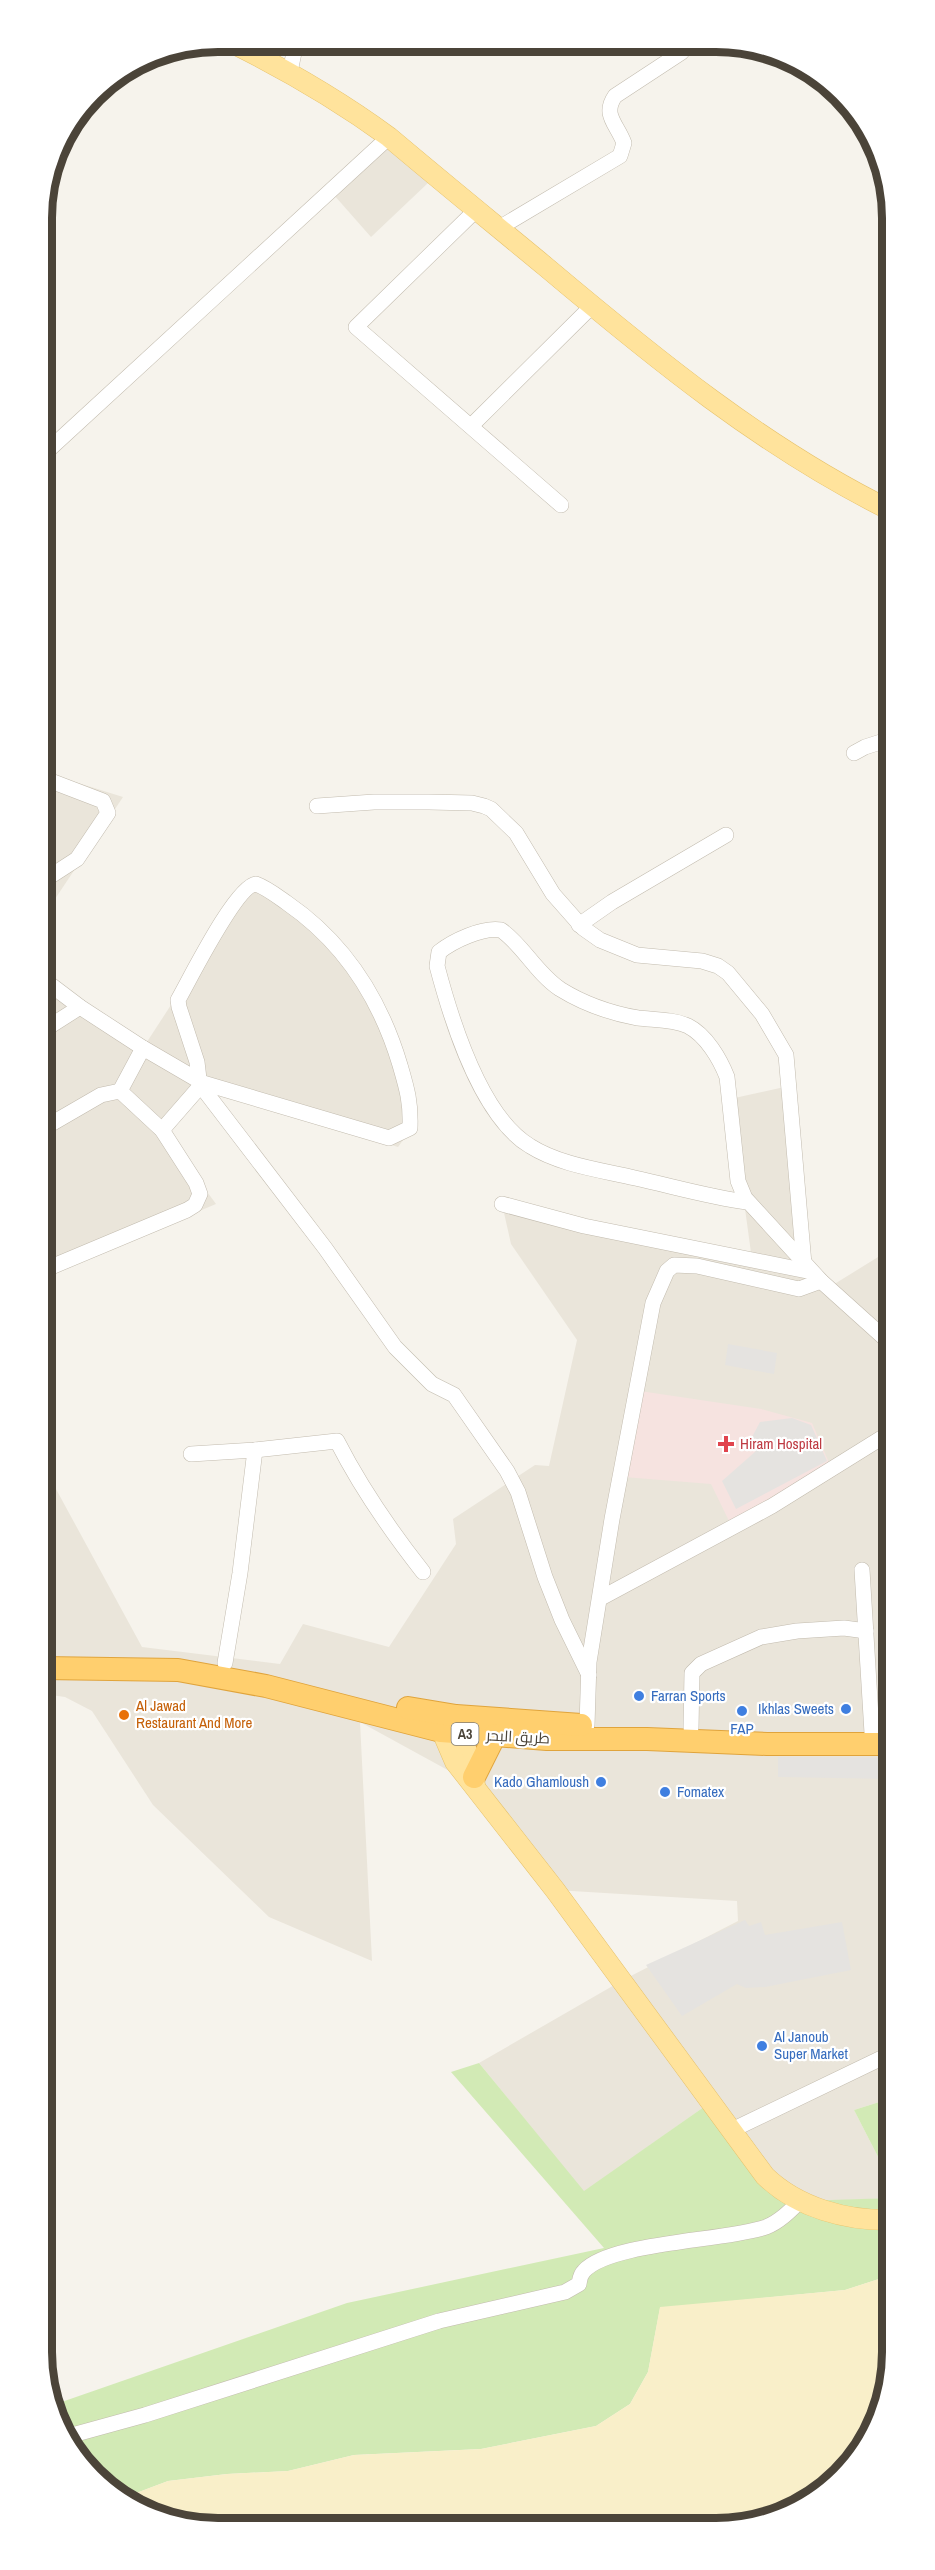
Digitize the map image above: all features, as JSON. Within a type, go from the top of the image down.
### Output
[{"type":"highway","name":"طريق البحر","points":[[52,1653],[159,1656],[225,1663],[263,1670],[383,1703],[448,1724],[691,1728],[882,1737]]},
{"type":"highway","name":"طريق البحر","points":[[52,1668],[178,1670],[266,1686],[495,1735],[758,1744],[882,1737]]},
{"type":"highway","points":[[475,1781],[495,1735]]},
{"type":"main road","points":[[252,53],[290,72],[342,103],[389,137],[475,211],[499,228],[659,360],[792,455],[834,482],[882,506]]},
{"type":"main road","points":[[448,1724],[454,1762],[475,1781],[765,2176],[779,2189],[799,2202],[847,2216],[882,2219]]},
{"type":"street","points":[[499,228],[621,156],[624,143],[608,111],[609,105],[615,96],[682,52]]},
{"type":"street","points":[[290,72],[294,53]]},
{"type":"street","points":[[53,446],[389,137]]},
{"type":"street","points":[[475,211],[356,327],[561,505]]},
{"type":"street","points":[[471,426],[592,306]]},
{"type":"street","points":[[854,753],[882,742]]},
{"type":"street","points":[[53,782],[103,801],[108,813],[77,859],[53,875]]},
{"type":"street","points":[[316,806],[374,802],[429,802],[472,803],[491,809],[516,833],[554,894],[579,925],[600,940],[637,955],[702,961],[718,966],[735,980],[762,1014],[786,1056],[812,1273],[799,1289],[697,1266],[674,1265],[667,1271],[653,1303],[612,1519],[589,1675],[587,1725]]},
{"type":"street","points":[[579,925],[612,902],[726,835]]},
{"type":"street","points":[[53,986],[80,1007],[201,1083],[389,1138],[410,1128],[411,1102],[394,1046],[368,988],[323,932],[308,918],[256,884],[245,888],[236,902],[178,999],[178,1007],[197,1062],[201,1083],[325,1248],[395,1347],[432,1384],[454,1395],[507,1471],[519,1492],[562,1620],[589,1675]]},
{"type":"street","points":[[747,1202],[698,1194],[577,1164],[543,1153],[516,1136],[489,1098],[462,1048],[437,966],[439,952],[458,941],[483,932],[493,929],[501,930],[536,969],[560,988],[589,1004],[607,1012],[678,1023],[697,1032],[721,1062],[727,1077],[738,1181],[747,1202],[812,1273],[882,1336]]},
{"type":"street","points":[[53,1024],[80,1007]]},
{"type":"street","points":[[53,1123],[101,1095],[120,1091],[143,1048]]},
{"type":"street","points":[[162,1130],[201,1083]]},
{"type":"street","points":[[53,1266],[195,1205],[200,1194],[196,1183],[162,1130],[120,1091]]},
{"type":"street","points":[[502,1204],[584,1226],[812,1273]]},
{"type":"street","points":[[601,1598],[772,1506],[882,1438]]},
{"type":"street","points":[[191,1454],[337,1441],[357,1480],[423,1572]]},
{"type":"street","points":[[225,1663],[240,1573],[255,1450]]},
{"type":"street","points":[[862,1570],[866,1631],[882,1720]]},
{"type":"street","points":[[691,1728],[692,1673],[701,1664],[761,1637],[796,1631],[844,1628],[866,1631]]},
{"type":"street","points":[[732,2130],[882,2058]]},
{"type":"street","points":[[75,2434],[145,2415],[439,2321],[565,2292],[579,2284],[581,2276],[587,2269],[610,2257],[650,2247],[752,2231],[769,2226],[799,2202]]},
{"type":"shaded area","points":[[388,146],[429,182],[371,237],[334,195]]},
{"type":"shaded area","points":[[53,775],[123,797],[53,902]]},
{"type":"shaded area","points":[[249,885],[308,926],[368,988],[412,1128],[398,1147],[201,1086],[162,1130],[216,1204],[53,1272],[53,987],[143,1048]]},
{"type":"shaded area","points":[[789,1086],[804,1264],[828,1288],[882,1255],[882,2101],[854,2110],[882,2165],[882,2198],[799,2202],[711,2102],[584,2192],[479,2063],[623,1980],[738,1921],[737,1901],[555,1890],[475,1785],[360,1722],[372,1961],[269,1917],[153,1805],[92,1711],[65,1697],[52,1695],[52,1482],[142,1647],[280,1664],[303,1624],[389,1647],[456,1544],[453,1519],[535,1465],[549,1466],[577,1340],[511,1244],[502,1204],[752,1260],[730,1099]]},
{"type":"shaded area","points":[[728,1344],[777,1353],[774,1374],[725,1365]]},
{"type":"shaded area","name":"Hiram Hospital","points":[[640,1391],[761,1409],[812,1423],[830,1465],[729,1521],[711,1484],[624,1477]]},
{"type":"shaded area","points":[[792,1418],[811,1425],[827,1461],[736,1509],[722,1481],[756,1451],[751,1439],[760,1422]]},
{"type":"shaded area","points":[[778,1757],[882,1758],[882,1779],[778,1777]]},
{"type":"shaded area","points":[[745,1920],[749,1926],[761,1922],[765,1935],[842,1922],[851,1970],[765,1987],[746,1988],[737,1984],[682,2016],[646,1965]]},
{"type":"green space","points":[[479,2063],[584,2191],[711,2102],[799,2201],[882,2198],[882,2278],[845,2290],[660,2308],[648,2372],[630,2404],[596,2426],[481,2449],[354,2455],[288,2471],[227,2474],[168,2481],[134,2494],[117,2483],[101,2469],[80,2444],[60,2402],[347,2303],[604,2248],[451,2072]]},
{"type":"green space","points":[[882,2101],[882,2165],[854,2110]]},
{"type":"sand","points":[[882,2278],[882,2362],[877,2394],[870,2415],[855,2444],[826,2476],[800,2495],[759,2512],[716,2518],[219,2518],[176,2512],[134,2494],[168,2481],[227,2474],[288,2471],[354,2455],[481,2449],[596,2426],[630,2404],[648,2372],[660,2307],[845,2290]]},
{"type":"place","name":"Hiram Hospital","points":[[726,1444]]},
{"type":"place","name":"Farran Sports","points":[[639,1696]]},
{"type":"place","name":"Ikhlas Sweets","points":[[846,1709]]},
{"type":"place","name":"FAP","points":[[742,1711]]},
{"type":"place","name":"Al Jawad Restaurant And More","points":[[124,1715]]},
{"type":"place","name":"Kado Ghamloush","points":[[601,1782]]},
{"type":"place","name":"Fomatex","points":[[665,1792]]},
{"type":"place","name":"Al Janoub Super Market","points":[[762,2046]]}]
